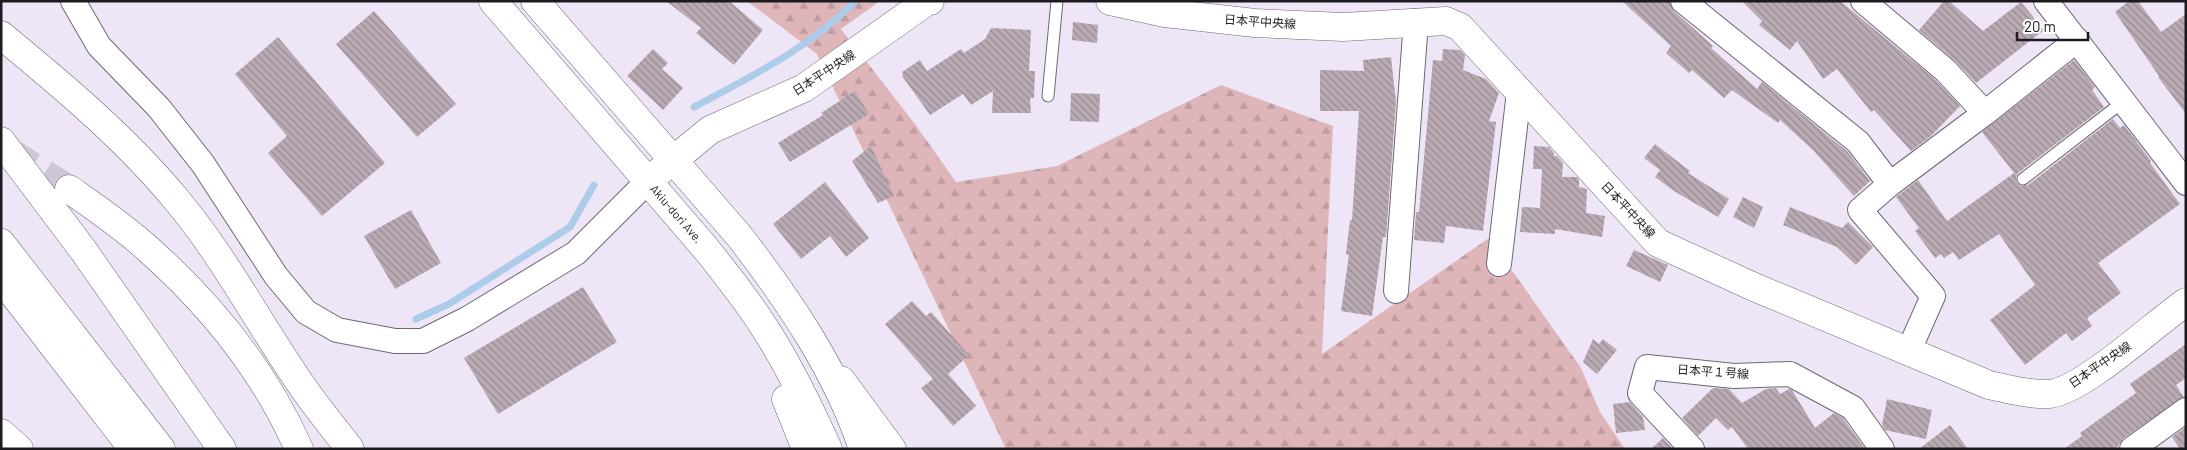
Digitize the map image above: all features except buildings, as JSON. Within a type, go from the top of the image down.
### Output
[{"type":"main road","name":"Akiu-dori Ave.","points":[[493,1],[707,250],[738,289],[765,328],[801,392],[828,449]]},
{"type":"main road","points":[[535,1],[740,237],[892,449]]},
{"type":"main road","name":"日本平中央線","points":[[1110,1],[1165,13],[1255,23],[1343,27],[1416,21],[1446,21],[1460,27],[1658,243],[1754,287],[1909,350],[1989,385],[2022,393],[2051,394],[2074,385],[2119,354],[2186,302]]},
{"type":"main road","name":"日本平中央線","points":[[648,181],[710,130],[804,88],[928,2]]},
{"type":"main road","points":[[1,35],[75,97],[146,165],[202,233],[302,385],[350,449]]},
{"type":"main road","points":[[1,141],[94,264],[222,449]]},
{"type":"main road","points":[[69,189],[117,223],[172,271],[208,310],[246,358],[282,416],[299,449]]},
{"type":"main road","points":[[1,244],[162,449]]},
{"type":"main road","points":[[707,250],[733,293],[775,373],[806,449]]},
{"type":"main road","points":[[1,278],[133,449]]},
{"type":"main road","points":[[792,309],[824,361],[843,399],[863,449]]},
{"type":"main road","points":[[254,312],[317,449]]},
{"type":"main road","points":[[246,358],[302,414],[343,449]]},
{"type":"main road","points":[[302,414],[309,449]]},
{"type":"main road","points":[[302,414],[329,449]]},
{"type":"main road","points":[[1,433],[19,449]]},
{"type":"street","points":[[74,1],[99,46],[159,108],[204,164],[276,276],[306,312],[337,330],[395,340],[423,341],[468,319],[576,253],[648,181]]},
{"type":"street","points":[[1683,1],[1858,142],[1890,184]]},
{"type":"street","points":[[1863,1],[1945,70],[1985,113]]},
{"type":"street","points":[[2046,1],[2186,184]]},
{"type":"street","points":[[1396,291],[1416,21]]},
{"type":"street","points":[[1909,350],[1933,296],[1860,210],[1890,184],[1985,113],[2077,40]]},
{"type":"street","points":[[1499,264],[1519,92]]},
{"type":"street","name":"日本平１号線","points":[[1692,449],[1640,393],[1647,367],[1734,376],[1790,374],[1853,408],[1882,449]]},
{"type":"street","points":[[2139,447],[2186,410]]},
{"type":"lane","points":[[1048,96],[1057,1]]},
{"type":"lane","points":[[2023,178],[2124,101]]},
{"type":"green space","points":[[747,1],[880,1],[841,29],[915,124],[956,182],[1057,166],[1221,85],[1333,126],[1322,354],[1489,238],[1581,368],[1600,412],[1625,449],[1006,449],[817,54]]},
{"type":"waterway","points":[[694,107],[758,73],[799,47],[819,33],[855,1]]},
{"type":"waterway","points":[[416,319],[449,304],[570,227],[594,185]]},
{"type":"tunnel","points":[[9,151],[69,189]]}]
